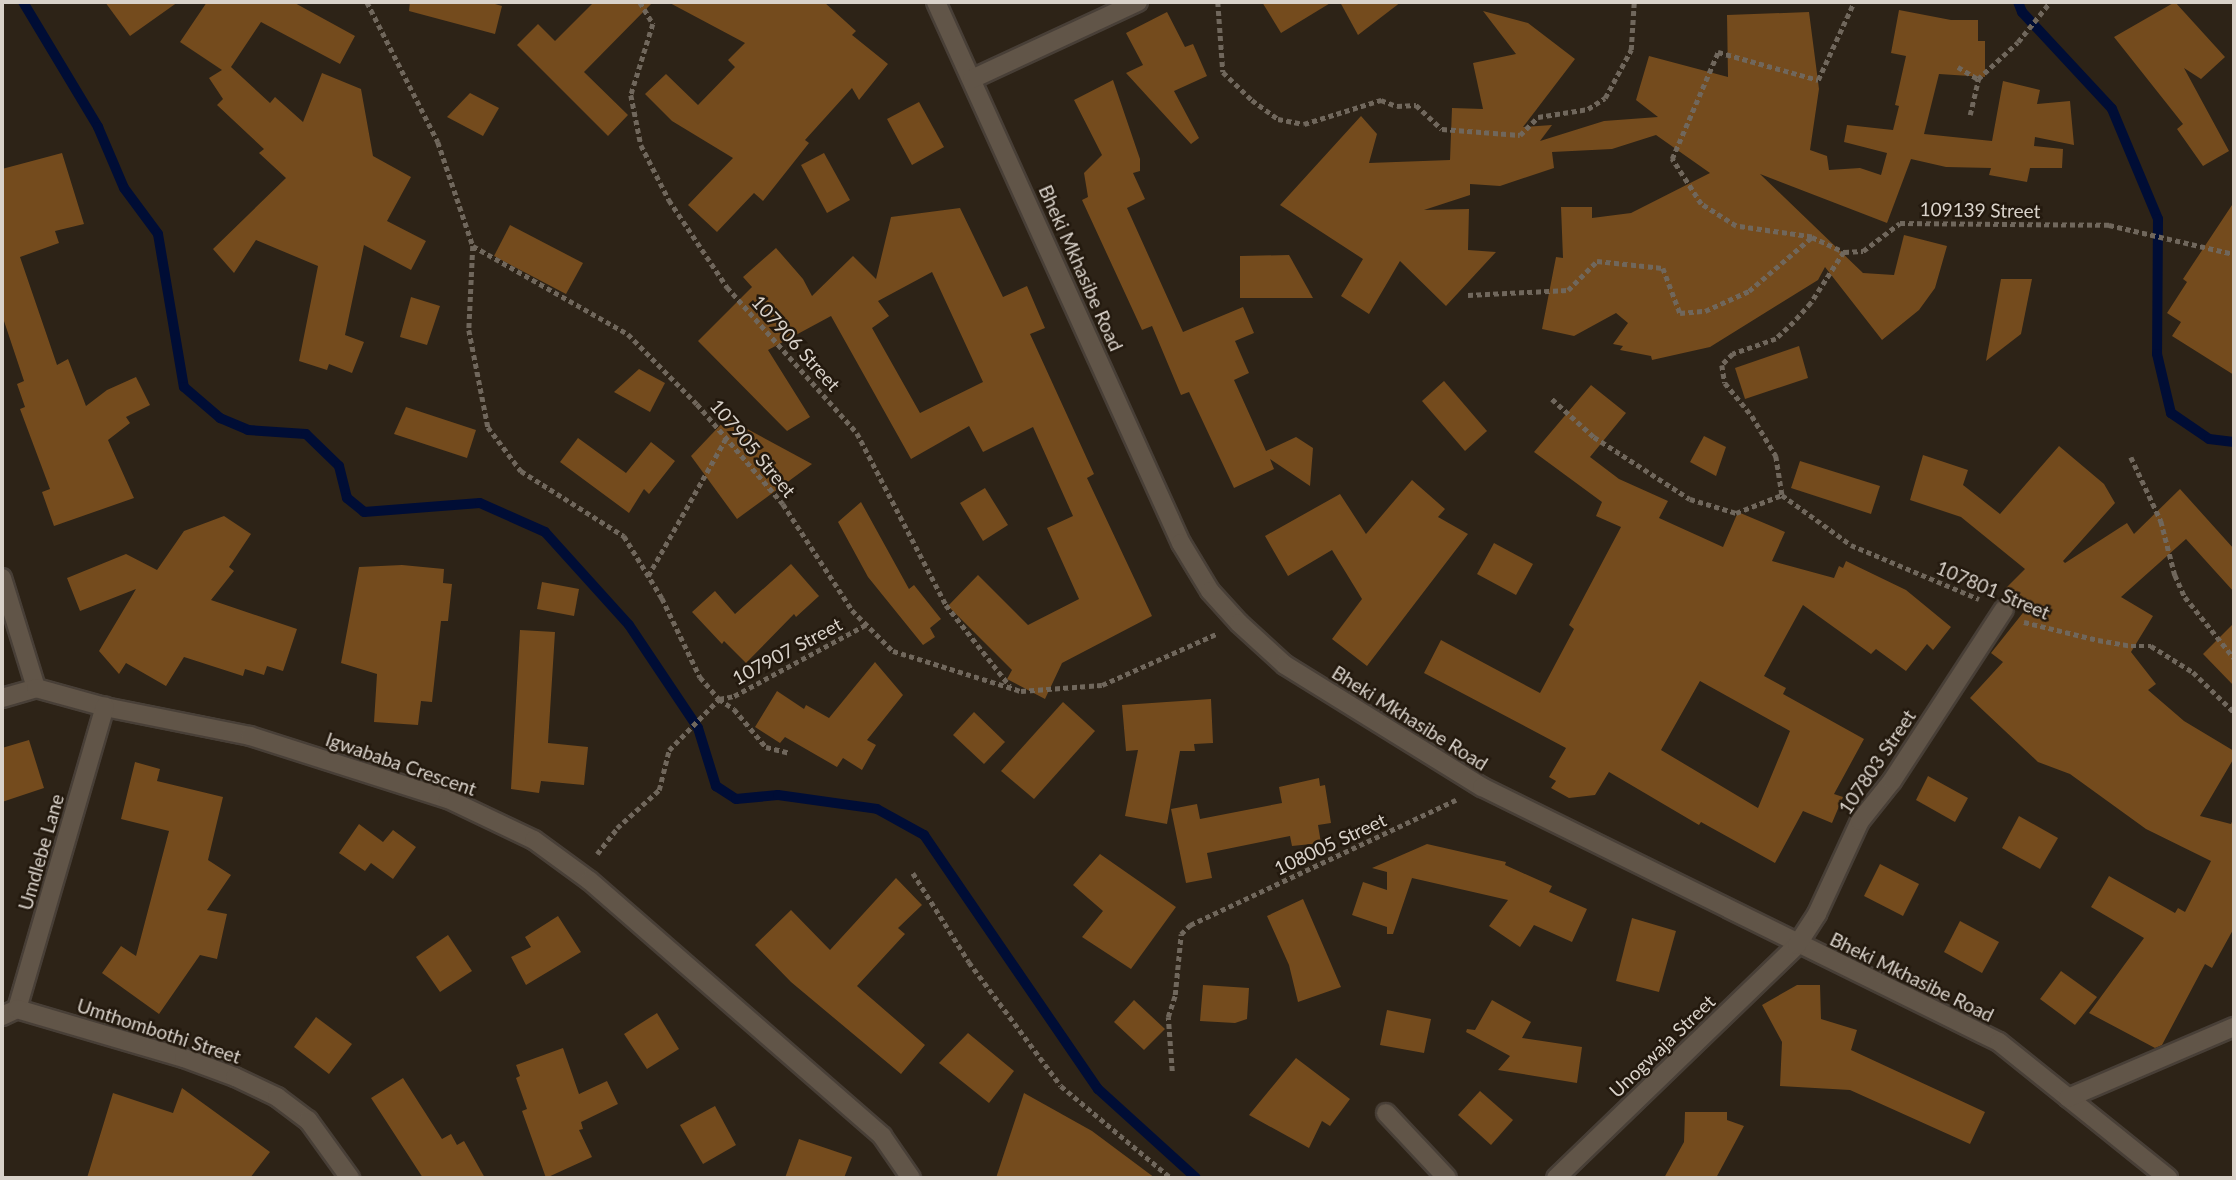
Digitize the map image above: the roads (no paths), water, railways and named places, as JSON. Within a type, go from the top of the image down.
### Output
[{"type":"street","name":"Bheki Mkhasibe Road","points":[[936,2],[1181,543],[1210,591],[1239,623],[1285,665],[1482,788],[1999,1042],[2168,1178]]},
{"type":"street","points":[[972,79],[1138,2]]},
{"type":"street","points":[[2,578],[36,688],[2,698]]},
{"type":"street","name":"107803 Street","points":[[1797,945],[1817,914],[1860,821],[1892,781],[2004,609]]},
{"type":"street","name":"Igwababa Crescent","points":[[36,688],[104,707],[250,736],[447,799],[534,840],[582,875],[883,1136],[911,1178]]},
{"type":"street","name":"Umdlebe Lane","points":[[10,1012],[104,707]]},
{"type":"street","name":"Unogwaja Street","points":[[1556,1178],[1797,945]]},
{"type":"street","name":"Umthombothi Street","points":[[10,1012],[184,1058],[277,1097],[308,1120],[350,1178]]},
{"type":"street","points":[[2068,1098],[2234,1027]]},
{"type":"street","points":[[1386,1113],[1447,1178]]},
{"type":"waterway","points":[[23,2],[98,127],[124,188],[158,234],[184,387],[220,418],[248,430],[306,434],[339,466],[347,498],[364,512],[480,503],[545,532],[629,625],[698,728],[716,786],[736,799],[778,795],[877,809],[924,835],[1098,1089],[1196,1178]]},
{"type":"waterway","points":[[2018,2],[2022,12],[2112,109],[2158,219],[2157,354],[2171,413],[2209,439],[2234,442]]}]
